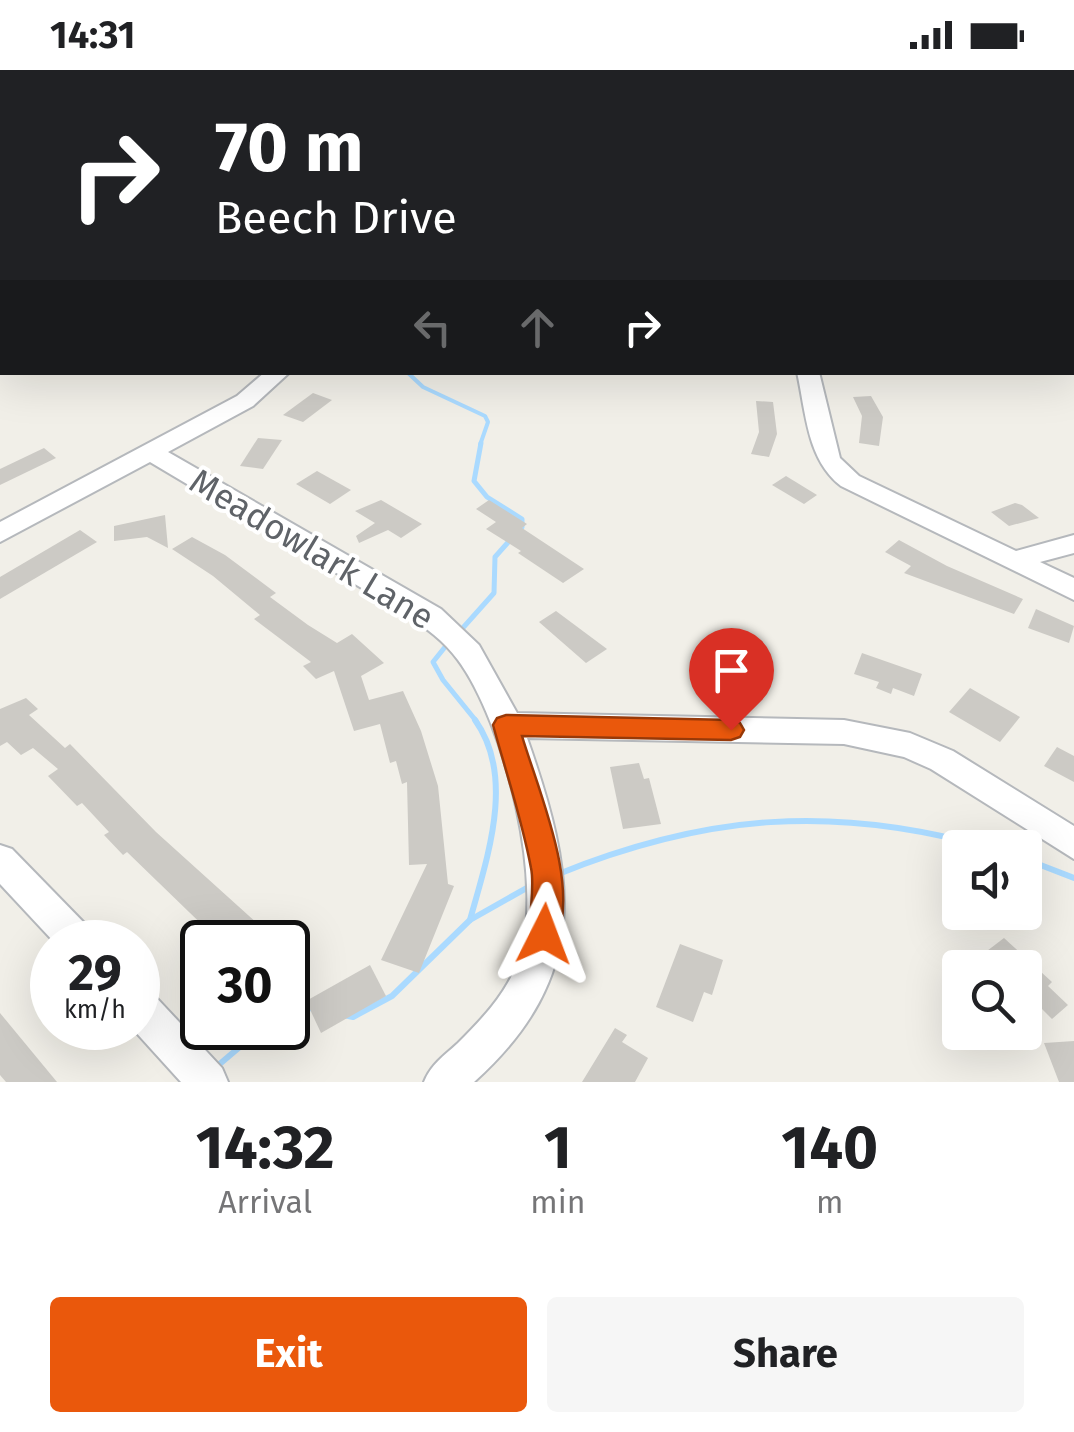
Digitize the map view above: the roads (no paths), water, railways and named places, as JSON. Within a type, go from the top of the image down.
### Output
[{"type":"street","points":[[0,533],[245,401],[275,375]]},
{"type":"street","points":[[809,375],[833,468],[850,480],[1074,590]]},
{"type":"street","name":"Meadowlark Lane","points":[[150,452],[432,617],[475,660],[506,725],[547,871],[549,913],[540,956],[520,1002],[487,1045],[444,1082]]},
{"type":"street","points":[[1015,560],[1074,544]]},
{"type":"street","points":[[506,725],[844,732],[877,736],[942,760],[1074,844]]},
{"type":"street","points":[[0,860],[57,920]]},
{"type":"street","points":[[160,1030],[208,1082]]},
{"type":"waterway","points":[[410,375],[423,387],[485,416],[488,422],[480,445]]},
{"type":"waterway","points":[[481,443],[474,481],[487,497],[522,519],[522,527]]},
{"type":"waterway","points":[[461,630],[494,593],[495,557],[511,539]]},
{"type":"waterway","points":[[449,642],[433,662],[477,722]]},
{"type":"waterway","points":[[470,920],[490,845],[496,792],[487,742],[475,720]]},
{"type":"waterway","points":[[556,875],[665,839],[771,822],[877,825],[942,836]]},
{"type":"waterway","points":[[1042,866],[1074,878]]},
{"type":"waterway","points":[[470,920],[532,885]]},
{"type":"waterway","points":[[344,1015],[353,1017],[392,996],[470,920]]},
{"type":"waterway","points":[[215,1068],[236,1050]]}]
